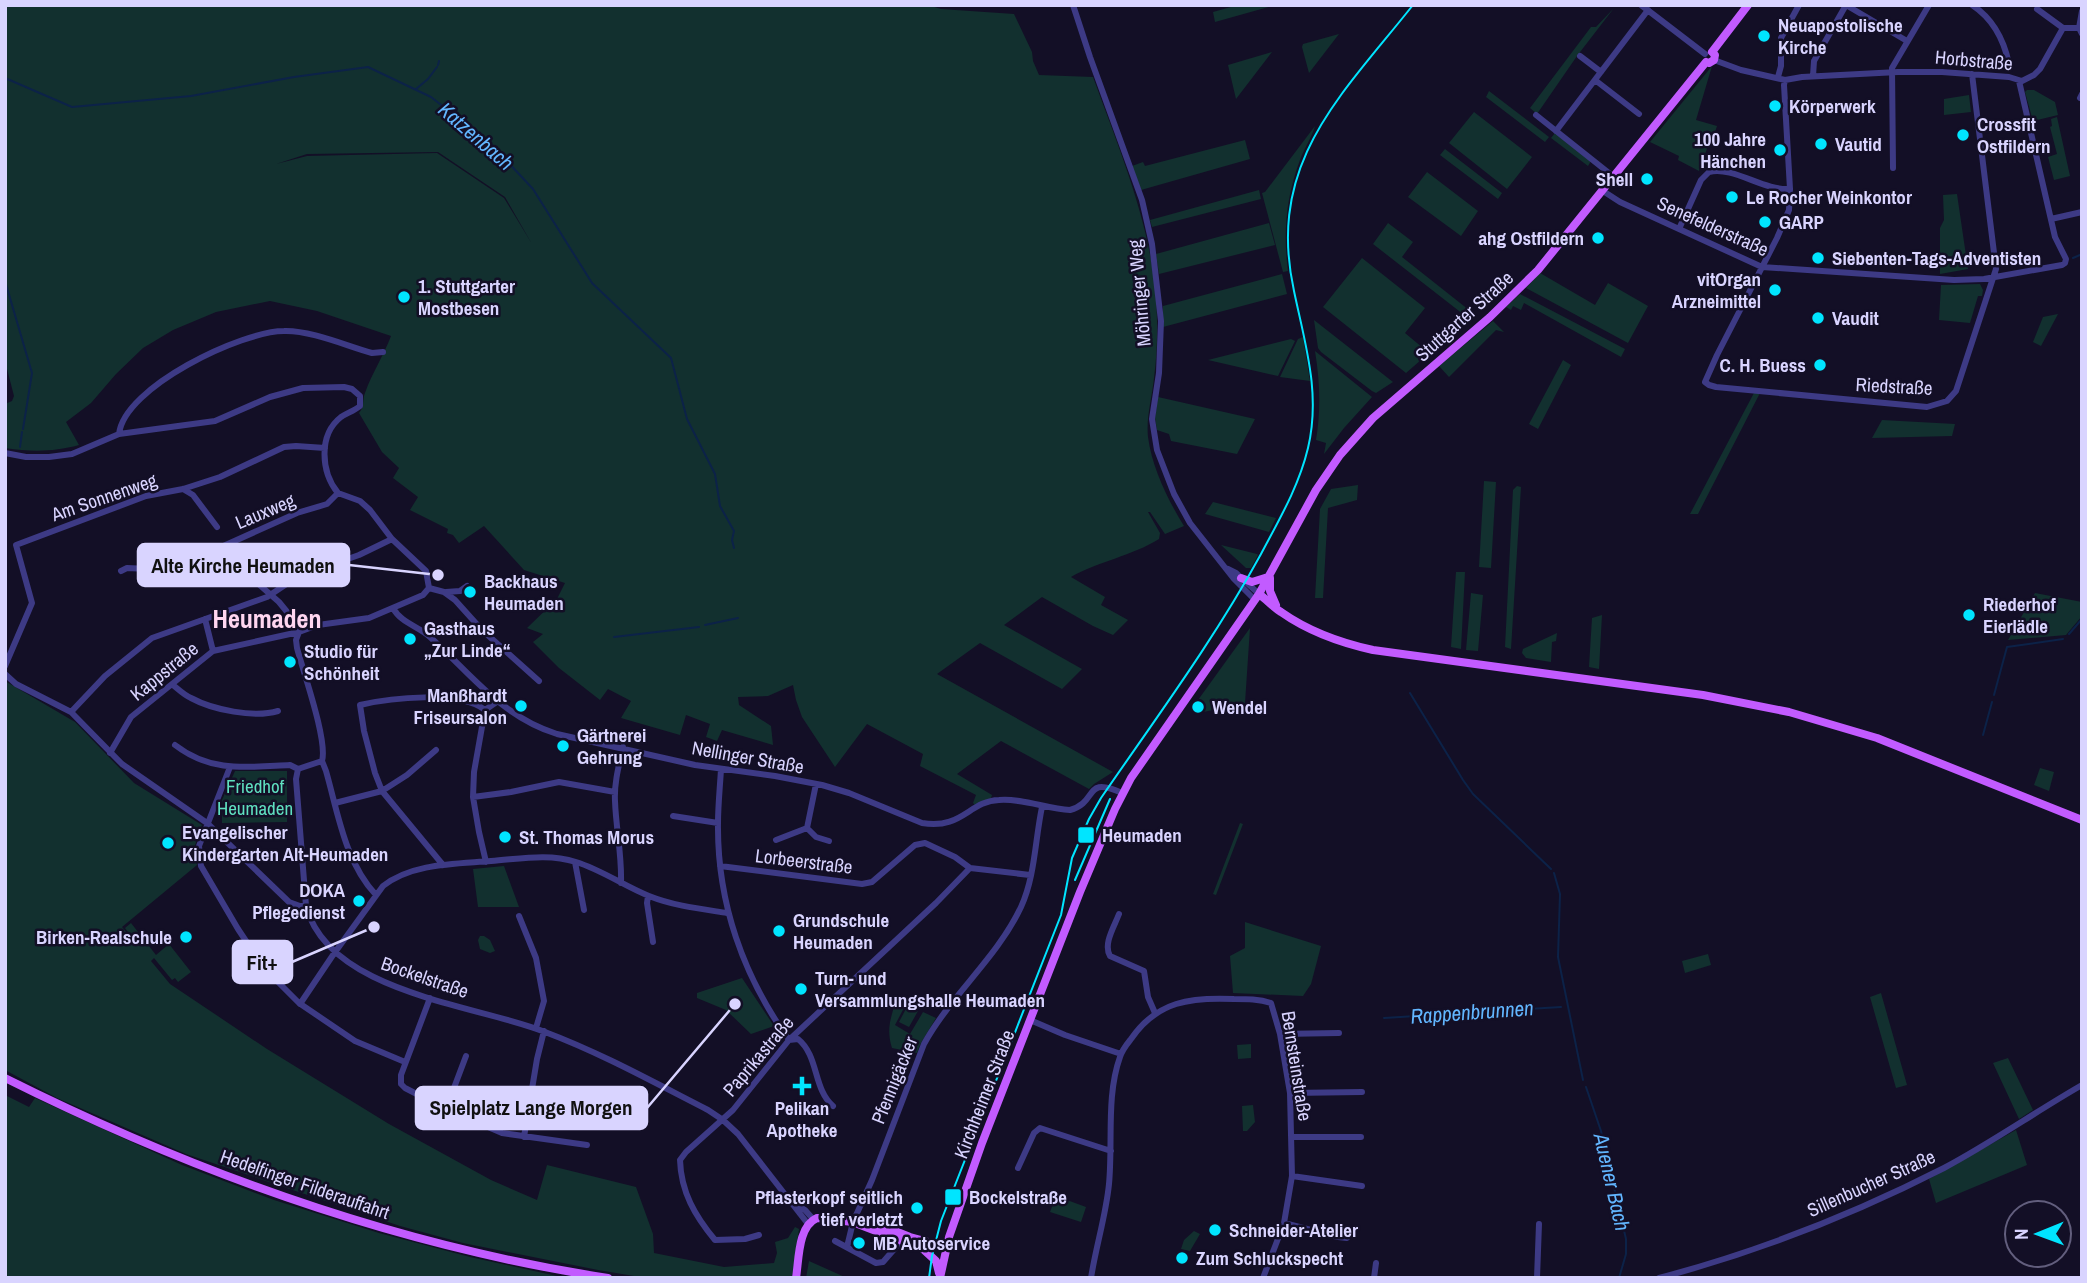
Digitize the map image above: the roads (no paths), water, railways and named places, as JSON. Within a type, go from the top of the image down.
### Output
[{"type":"main road","name":"Stuttgarter Straße","points":[[1257,597],[1316,489],[1347,446],[1388,404],[1538,270],[1748,5]]},
{"type":"main road","points":[[1241,578],[1254,582],[1270,575]]},
{"type":"main road","points":[[1270,575],[1270,592],[1279,611]]},
{"type":"main road","points":[[1257,597],[1267,608],[1279,611],[1312,630],[1383,652],[1703,695],[1802,715],[1903,748],[2082,820]]},
{"type":"main road","name":"Kirchheimer Straße","points":[[940,1276],[979,1150],[1080,892],[1122,793],[1151,747],[1257,597]]},
{"type":"main road","name":"Hedelfinger Filderauffahrt","points":[[5,1078],[149,1145],[300,1202],[400,1233],[540,1266],[608,1278]]},
{"type":"main road","points":[[796,1278],[803,1239],[810,1222],[829,1218],[853,1222],[946,1250]]},
{"type":"main road","points":[[898,1236],[930,1254],[936,1261],[940,1276]]},
{"type":"main road","points":[[923,1249],[946,1250]]},
{"type":"street","name":"Möhringer Weg","points":[[1073,5],[1142,200],[1153,244],[1161,321],[1159,373],[1152,419],[1157,450],[1189,523],[1234,579],[1257,597]]},
{"type":"street","points":[[1641,5],[1709,57]]},
{"type":"street","points":[[1762,267],[1787,216],[1790,189],[1784,85],[1780,70],[1781,38],[1799,5]]},
{"type":"street","points":[[1813,76],[1814,61],[1846,5],[1907,41]]},
{"type":"street","points":[[1893,168],[1892,72],[1928,5]]},
{"type":"street","points":[[1976,6],[2000,35],[2009,64]]},
{"type":"street","points":[[2037,9],[2063,28],[2081,31],[2082,11]]},
{"type":"street","points":[[1556,131],[1648,10]]},
{"type":"street","name":"Horbstraße","points":[[1709,57],[1741,70],[1782,78],[1892,72],[1972,74],[2008,77],[2020,82],[2040,69],[2063,28]]},
{"type":"street","points":[[1580,56],[1601,72]]},
{"type":"street","points":[[1972,74],[1994,241],[1995,276]]},
{"type":"street","points":[[1595,80],[1639,114]]},
{"type":"street","points":[[2020,82],[2051,219],[2082,212]]},
{"type":"street","points":[[1536,115],[1614,177]]},
{"type":"street","points":[[1679,229],[1701,180],[1709,172],[1725,172],[1777,189],[1790,189]]},
{"type":"street","name":"Senefelderstraße","points":[[1603,191],[1620,202],[1762,267],[1937,280],[1984,279],[2066,262],[2051,219]]},
{"type":"street","name":"Riedstraße","points":[[1762,267],[1706,377],[1706,383],[1716,387],[1923,407],[1940,405],[1956,391],[1995,276]]},
{"type":"street","points":[[119,434],[126,414],[159,383],[178,370],[238,342],[268,332],[298,331],[372,353],[383,352]]},
{"type":"street","points":[[5,453],[26,457],[60,456],[83,451],[119,434],[215,421],[270,397],[303,388],[333,386],[352,389],[360,396],[360,405],[333,426],[325,448],[326,469],[338,493],[360,501],[370,510],[392,539],[426,571],[429,589],[460,591],[467,586]]},
{"type":"street","name":"Am Sonnenweg","points":[[5,666],[33,603],[16,545],[143,498],[220,477],[284,447],[325,448]]},
{"type":"street","points":[[183,489],[193,495],[217,527]]},
{"type":"street","name":"Lauxweg","points":[[121,571],[127,568],[149,569],[181,565],[297,513],[327,503],[338,493]]},
{"type":"street","points":[[71,712],[105,676],[152,638],[258,601],[298,577],[359,555],[392,539]]},
{"type":"street","points":[[230,543],[243,566],[292,618],[299,632],[297,648],[320,736],[322,761],[348,848],[358,872],[376,895]]},
{"type":"street","name":"Möhringer Weg","points":[[1227,569],[1241,578],[1257,597]]},
{"type":"street","name":"Kappstraße","points":[[110,753],[131,717],[213,651],[299,632],[318,625],[369,618],[423,595],[429,589]]},
{"type":"street","points":[[444,592],[539,681]]},
{"type":"street","name":"Nellinger Straße","points":[[393,608],[400,618],[428,635],[521,719],[537,728],[557,734],[721,769],[816,784],[849,793],[933,825],[953,821],[997,800],[1068,810],[1084,803],[1094,789],[1101,786],[1122,793]]},
{"type":"street","points":[[205,619],[213,651]]},
{"type":"street","points":[[5,674],[16,684],[71,712],[110,753],[138,776],[207,823],[289,902],[306,906]]},
{"type":"street","points":[[173,685],[190,698],[212,706],[250,714],[266,715],[278,711]]},
{"type":"street","points":[[443,865],[382,791],[364,731],[360,705],[416,697],[456,699],[478,705],[485,710]]},
{"type":"street","points":[[486,862],[473,797],[474,772],[485,710],[498,701]]},
{"type":"street","points":[[175,745],[198,760],[230,767],[290,765],[298,769],[322,761]]},
{"type":"street","points":[[621,883],[622,858],[615,792],[622,747]]},
{"type":"street","points":[[335,803],[382,791],[407,775],[436,750]]},
{"type":"street","points":[[230,767],[199,846],[201,866],[264,968],[300,1004],[355,1041],[405,1062]]},
{"type":"street","name":"Bockelstraße","points":[[298,769],[298,817],[306,906],[317,933],[336,951],[378,980],[540,1030],[603,1057],[708,1110],[738,1134],[810,1222]]},
{"type":"street","points":[[721,769],[718,823],[720,866],[727,913],[739,951],[767,1006],[789,1040],[797,1039],[808,1050],[825,1099],[832,1106]]},
{"type":"street","points":[[473,797],[559,782],[615,792]]},
{"type":"street","points":[[807,828],[816,784]]},
{"type":"street","name":"Pfennigäcker","points":[[853,1222],[924,1044],[935,1024],[1014,920],[1026,895],[1042,807]]},
{"type":"street","points":[[673,816],[718,823]]},
{"type":"street","points":[[776,840],[807,828]]},
{"type":"street","points":[[807,828],[816,837],[829,841]]},
{"type":"street","name":"Lorbeerstraße","points":[[720,866],[862,884],[872,882],[920,843],[956,857],[970,868],[1030,875]]},
{"type":"street","points":[[300,1004],[383,886],[408,873],[443,865],[552,857],[575,862],[673,904],[727,913]]},
{"type":"street","points":[[575,862],[584,909]]},
{"type":"street","name":"Paprikastraße","points":[[760,1235],[746,1239],[715,1240],[691,1207],[684,1189],[680,1160],[733,1110],[789,1040],[970,868]]},
{"type":"street","points":[[648,895],[653,942]]},
{"type":"street","points":[[1119,914],[1107,952],[1110,956],[1144,971],[1149,1003],[1155,1013]]},
{"type":"street","points":[[519,916],[536,958],[544,1001],[524,1137]]},
{"type":"street","points":[[430,998],[401,1075],[401,1084],[405,1088],[502,1133],[587,1144]]},
{"type":"street","name":"Bernsteinstraße","points":[[1091,1278],[1105,1209],[1113,1091],[1121,1054],[1137,1030],[1155,1013],[1190,1000],[1215,998],[1271,1003],[1280,1034],[1290,1093],[1292,1175],[1284,1223],[1263,1278]]},
{"type":"street","points":[[1030,1020],[1121,1054]]},
{"type":"street","points":[[1280,1034],[1339,1033]]},
{"type":"street","points":[[446,1109],[466,1056]]},
{"type":"street","name":"Sillenbucher Straße","points":[[1659,1278],[1784,1238],[1903,1188],[1968,1154],[2082,1085]]},
{"type":"street","points":[[1290,1093],[1362,1092]]},
{"type":"street","points":[[1018,1168],[1034,1133],[1040,1128],[1111,1151]]},
{"type":"street","points":[[1292,1137],[1361,1137]]},
{"type":"street","points":[[1292,1175],[1362,1186]]},
{"type":"street","points":[[847,1247],[853,1222]]},
{"type":"street","points":[[1284,1223],[1347,1238]]},
{"type":"street","points":[[1536,1278],[1539,1224]]},
{"type":"street","points":[[835,1241],[876,1263],[883,1262],[897,1246],[898,1236]]},
{"type":"street","points":[[1374,1278],[1376,1263]]},
{"type":"waterway","points":[[438,65],[439,61]]},
{"type":"waterway","name":"Katzenbach","points":[[5,78],[72,107],[191,96],[368,67],[431,97],[490,143],[533,189],[592,283],[671,358],[687,419],[715,474],[720,506],[734,531],[734,548]]},
{"type":"waterway","points":[[416,89],[437,67]]},
{"type":"waterway","points":[[2073,258],[2082,254]]},
{"type":"waterway","points":[[5,281],[32,373],[23,429]]},
{"type":"waterway","points":[[20,447],[22,432]]},
{"type":"waterway","points":[[705,625],[738,618]]},
{"type":"waterway","points":[[2069,634],[2082,619]]},
{"type":"waterway","points":[[614,637],[699,627]]},
{"type":"waterway","points":[[1994,695],[2007,647],[2063,639]]},
{"type":"waterway","points":[[1410,693],[1473,794],[1551,869]]},
{"type":"waterway","points":[[1983,735],[1992,702]]},
{"type":"waterway","points":[[1554,873],[1560,894],[1558,957],[1583,1080]]},
{"type":"waterway","name":"Rappenbrunnen","points":[[1384,1018],[1561,1007]]},
{"type":"waterway","name":"Auener Bach","points":[[1586,1087],[1601,1131],[1626,1239],[1626,1254],[1619,1278]]},
{"type":"tram line","points":[[929,1278],[941,1221],[1061,915],[1072,858],[1089,819],[1243,586],[1275,528],[1299,476],[1308,448],[1313,408],[1307,349],[1294,291],[1288,246],[1291,205],[1300,169],[1316,134],[1360,70],[1413,5]]},
{"type":"tram line","points":[[1075,880],[1110,799]]},
{"type":"place","name":"Neuapostolische Kirche","points":[[1764,36]]},
{"type":"place","name":"Körperwerk","points":[[1775,106]]},
{"type":"place","name":"Crossfit Ostfildern","points":[[1963,135]]},
{"type":"place","name":"Vautid","points":[[1821,144]]},
{"type":"place","name":"100 Jahre Hänchen","points":[[1780,150]]},
{"type":"place","name":"Shell","points":[[1647,179]]},
{"type":"place","name":"Le Rocher Weinkontor","points":[[1732,197]]},
{"type":"place","name":"GARP","points":[[1765,222]]},
{"type":"place","name":"ahg Ostfildern","points":[[1598,238]]},
{"type":"place","name":"Siebenten-Tags-Adventisten","points":[[1818,258]]},
{"type":"place","name":"vitOrgan Arzneimittel","points":[[1775,290]]},
{"type":"place","name":"1. Stuttgarter Mostbesen","points":[[404,297]]},
{"type":"place","name":"Vaudit","points":[[1818,318]]},
{"type":"place","name":"C. H. Buess","points":[[1820,365]]},
{"type":"place","name":"Alte Kirche Heumaden","points":[[438,575]]},
{"type":"place","name":"Backhaus Heumaden","points":[[470,592]]},
{"type":"place","name":"Riederhof Eierlädle","points":[[1969,615]]},
{"type":"place","name":"Gasthaus „Zur Linde“","points":[[410,639]]},
{"type":"place","name":"Studio für Schönheit","points":[[290,662]]},
{"type":"place","name":"Manßhardt Friseursalon","points":[[521,706]]},
{"type":"place","name":"Wendel","points":[[1198,707]]},
{"type":"place","name":"Gärtnerei Gehrung","points":[[563,746]]},
{"type":"place","name":"Heumaden","points":[[1086,835]]},
{"type":"place","name":"St. Thomas Morus","points":[[505,837]]},
{"type":"place","name":"Evangelischer Kindergarten Alt-Heumaden","points":[[168,843]]},
{"type":"place","name":"DOKA Pflegedienst","points":[[359,901]]},
{"type":"place","name":"Fit+","points":[[374,927]]},
{"type":"place","name":"Grundschule Heumaden","points":[[779,931]]},
{"type":"place","name":"Birken-Realschule","points":[[186,937]]},
{"type":"place","name":"Turn- und Versammlungshalle Heumaden","points":[[801,989]]},
{"type":"place","name":"Spielplatz Lange Morgen","points":[[735,1004]]},
{"type":"place","name":"Pelikan Apotheke","points":[[802,1086]]},
{"type":"place","name":"Bockelstraße","points":[[953,1197]]},
{"type":"place","name":"Pflasterkopf seitlich tief verletzt","points":[[917,1208]]},
{"type":"place","name":"Schneider-Atelier","points":[[1215,1230]]},
{"type":"place","name":"MB Autoservice","points":[[859,1243]]},
{"type":"place","name":"Zum Schluckspecht","points":[[1182,1258]]},
{"type":"district","name":"Heumaden","points":[[267,618]]},
{"type":"park label","name":"Friedhof Heumaden","points":[[255,797]]}]
